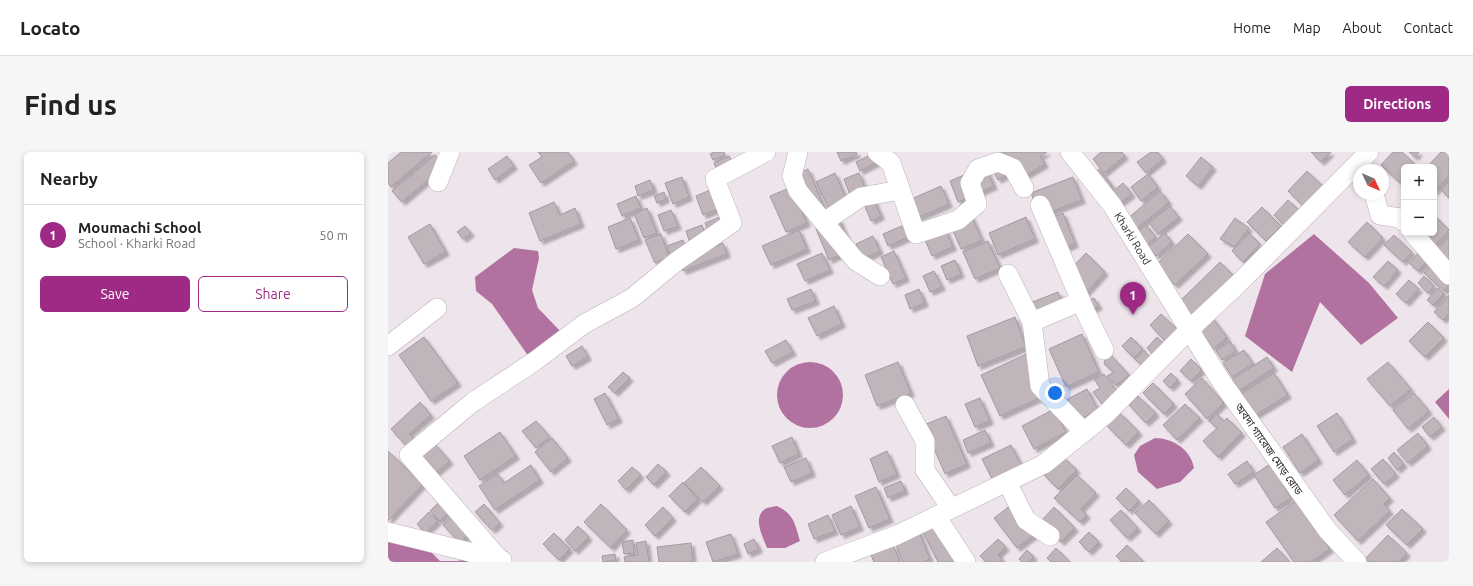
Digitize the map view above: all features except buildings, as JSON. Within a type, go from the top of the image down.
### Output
[{"type":"street","points":[[438,182],[450,152]]},
{"type":"street","points":[[505,561],[409,455],[473,402],[535,361],[584,324],[632,298],[677,261],[732,224],[715,179],[766,152]]},
{"type":"street","points":[[798,152],[792,176],[798,191],[856,261],[880,276]]},
{"type":"street","points":[[877,152],[891,163],[916,234],[958,220],[977,204],[970,183],[978,168],[998,162],[1013,168],[1024,188]]},
{"type":"street","name":"Kharki Road","points":[[1070,152],[1112,205],[1190,329]]},
{"type":"street","points":[[1360,164],[1370,152]]},
{"type":"street","points":[[837,560],[865,555],[896,535],[1044,464],[1106,414],[1190,329],[1353,172]]},
{"type":"street","points":[[824,222],[861,197],[900,190]]},
{"type":"street","points":[[1376,200],[1380,215],[1401,219]]},
{"type":"street","points":[[1040,205],[1081,301],[1104,350]]},
{"type":"street","points":[[1416,236],[1449,275]]},
{"type":"street","points":[[1008,274],[1032,322],[1040,386],[1084,432]]},
{"type":"street","points":[[1032,322],[1081,301]]},
{"type":"street","points":[[388,346],[436,308]]},
{"type":"street","name":"অবদা গ্যারেজ মোড় রোড","points":[[1190,329],[1221,381],[1328,531],[1356,562]]},
{"type":"street","points":[[905,405],[925,441],[925,470],[966,562]]},
{"type":"street","points":[[1007,482],[1026,520],[1050,536]]},
{"type":"street","points":[[388,532],[505,561]]},
{"type":"shaded area","points":[[1314,234],[1369,283],[1398,318],[1361,345],[1320,302],[1292,372],[1245,336],[1265,274]]},
{"type":"shaded area","points":[[514,248],[538,251],[539,258],[532,290],[538,308],[560,331],[529,357],[492,304],[476,291],[475,277]]},
{"type":"shaded area","points":[[810,362],[822,365],[833,372],[840,383],[843,395],[840,407],[833,418],[822,425],[810,428],[798,425],[787,418],[780,407],[777,395],[780,383],[787,372],[798,365]]},
{"type":"shaded area","points":[[1449,389],[1449,419],[1435,402]]},
{"type":"shaded area","points":[[1155,438],[1168,440],[1180,446],[1189,456],[1194,468],[1180,482],[1157,489],[1138,472],[1134,455],[1140,446]]},
{"type":"shaded area","points":[[777,506],[787,512],[793,520],[800,541],[785,548],[767,548],[761,533],[759,517],[765,509]]},
{"type":"shaded area","points":[[388,538],[428,549],[440,561],[457,561],[475,558],[482,562],[388,562]]},
{"type":"place","name":"Moumachi School","points":[[1133,315]]}]
